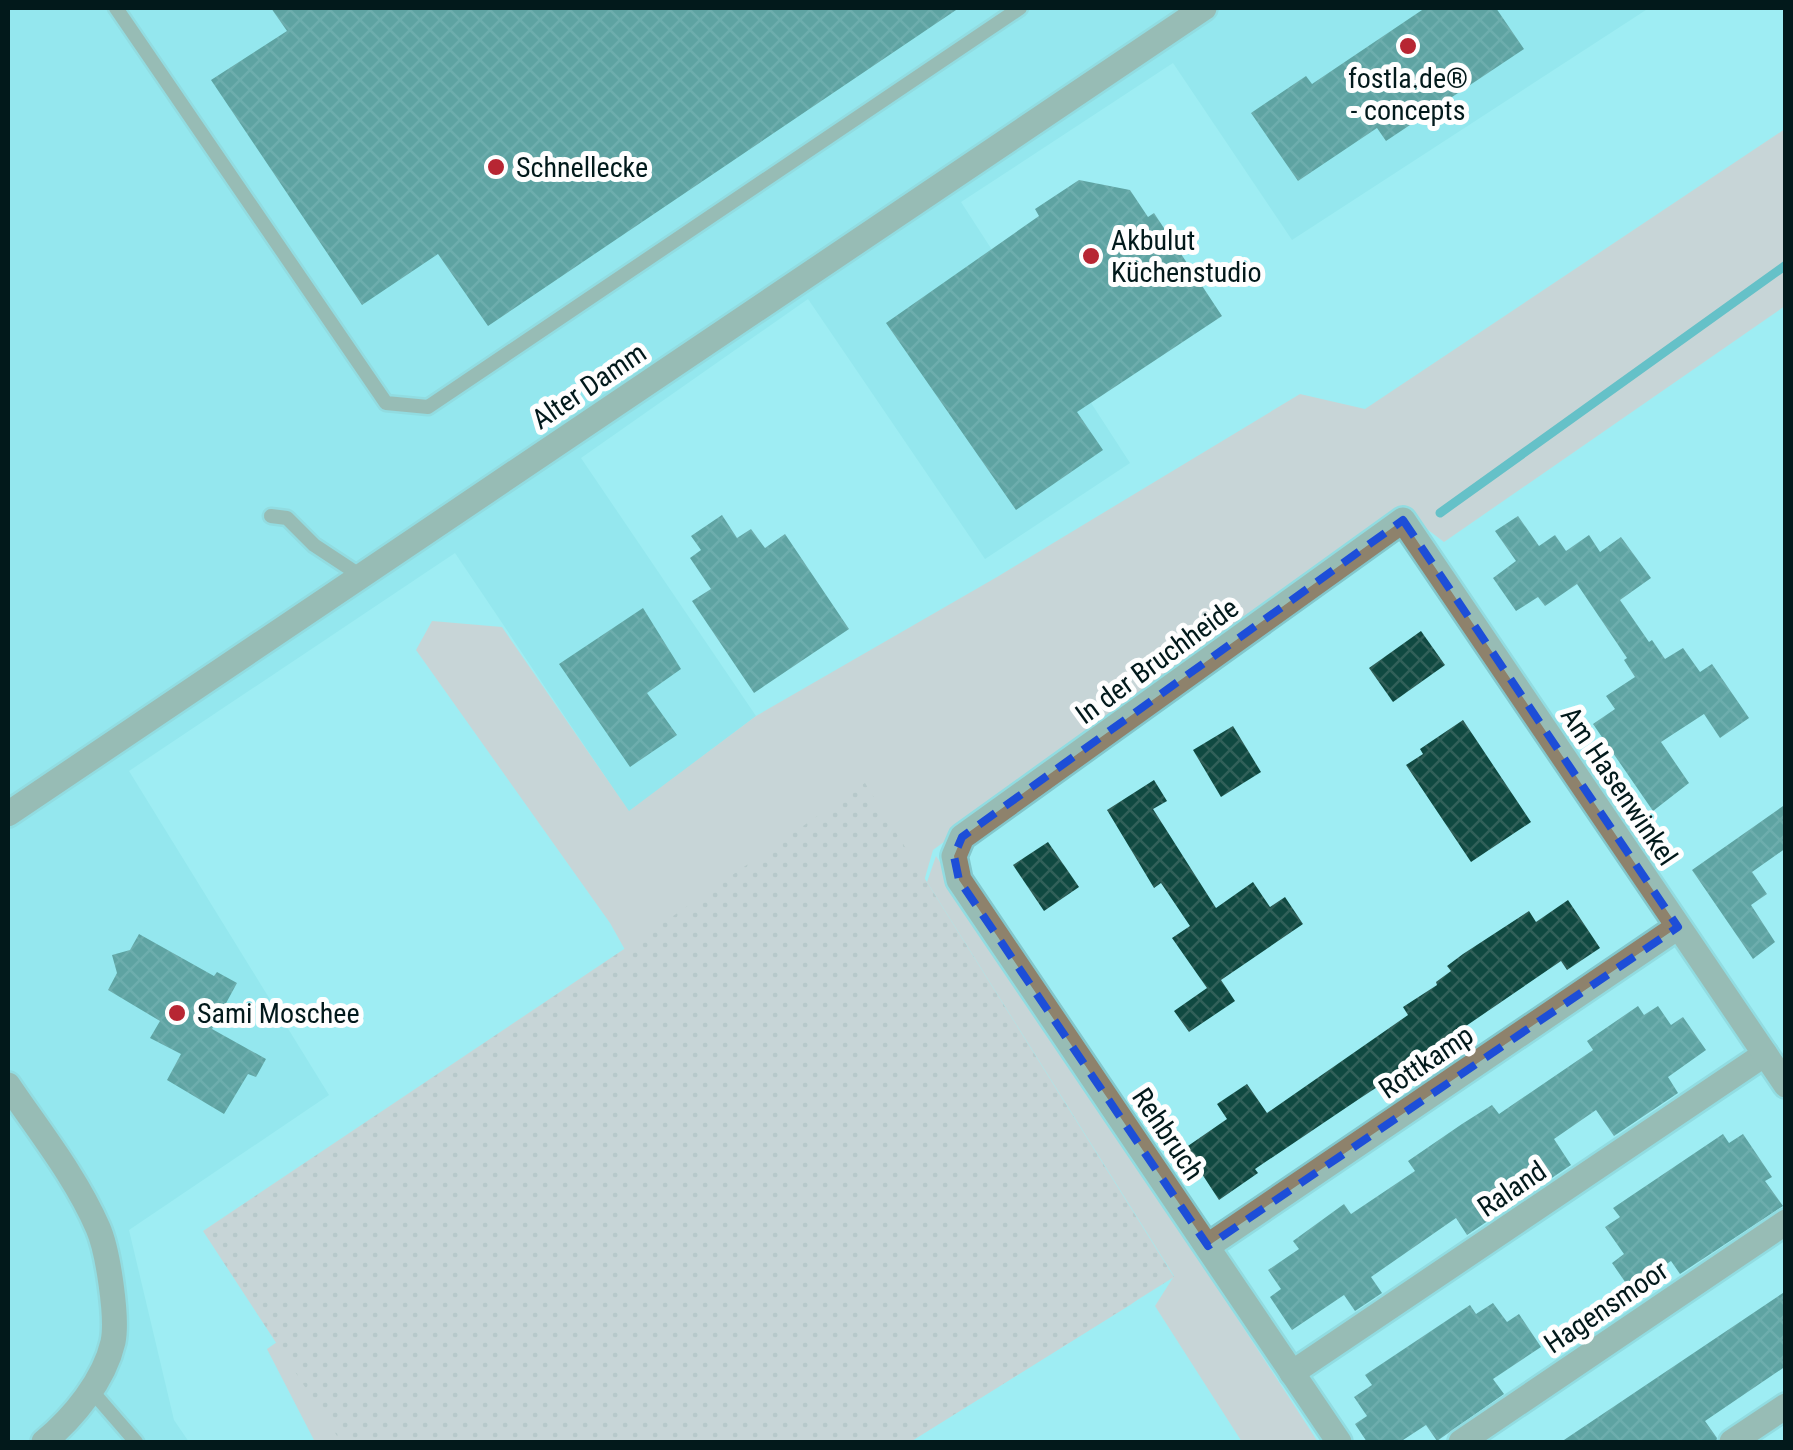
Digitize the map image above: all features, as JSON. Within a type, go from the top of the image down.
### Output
[{"type":"street","name":"Alter Damm","points":[[8,814],[1204,8]]},
{"type":"street","name":"In der Bruchheide","points":[[954,856],[962,838],[1402,520]]},
{"type":"street","name":"Am Hasenwinkel","points":[[1402,520],[1786,1084]]},
{"type":"street","name":"Rehbruch","points":[[954,856],[960,880],[1340,1442]]},
{"type":"street","name":"Rottkamp","points":[[1208,1246],[1678,927]]},
{"type":"street","name":"Raland","points":[[1292,1372],[1765,1054]]},
{"type":"street","points":[[8,1085],[81,1194],[100,1232],[110,1270],[113,1341],[91,1390],[62,1428],[44,1442]]},
{"type":"street","name":"Hagensmoor","points":[[1461,1442],[1786,1222]]},
{"type":"street","points":[[1732,1442],[1786,1406]]},
{"type":"lane","points":[[116,8],[386,403],[428,407],[1020,8]]},
{"type":"lane","points":[[271,516],[288,518],[322,551],[361,576]]},
{"type":"lane","points":[[91,1390],[136,1442]]},
{"type":"highlighted area","points":[[1403,520],[1678,927],[1208,1246],[959,880],[954,856],[962,837]]},
{"type":"shaded area","points":[[8,8],[1649,8],[1292,240],[1173,63],[961,202],[1130,463],[985,559],[808,299],[581,458],[756,716],[629,812],[455,553],[129,771],[329,1095],[129,1230],[174,1420],[189,1442],[8,1442]]},
{"type":"shaded area","points":[[1785,129],[1785,306],[1444,542],[1399,508],[933,850],[882,1027],[1169,1276],[1130,1305],[910,1442],[764,1442],[665,1021],[610,923],[416,650],[432,621],[502,627],[629,811],[756,716],[997,577],[1300,394],[1365,409]]},
{"type":"shaded area","points":[[865,783],[1174,1277],[910,1442],[341,1442],[203,1231]]},
{"type":"shaded area","points":[[936,856],[1318,1442],[1242,1442],[1155,1306],[1174,1276],[927,882]]},
{"type":"shaded area","points":[[323,1310],[433,1442],[315,1442],[267,1349]]},
{"type":"building","name":"Schnellecke","points":[[271,8],[959,8],[488,326],[438,254],[362,305],[211,80],[287,31]]},
{"type":"building","points":[[1425,8],[1496,8],[1524,49],[1386,141],[1377,128],[1298,181],[1251,113],[1306,76],[1312,84]]},
{"type":"building","points":[[1079,180],[1130,190],[1148,217],[1154,213],[1222,316],[1077,412],[1103,450],[1016,510],[886,323],[1039,216],[1035,209]]},
{"type":"building","points":[[722,515],[737,538],[751,529],[765,548],[785,534],[849,629],[754,693],[692,601],[711,589],[690,558],[701,550],[691,536]]},
{"type":"building","points":[[1518,516],[1539,546],[1555,535],[1566,551],[1589,535],[1600,552],[1621,537],[1651,578],[1620,600],[1649,642],[1652,640],[1665,659],[1683,648],[1700,672],[1712,664],[1749,718],[1720,738],[1704,714],[1661,742],[1689,783],[1653,811],[1593,724],[1615,709],[1606,696],[1635,677],[1624,660],[1627,658],[1577,584],[1545,606],[1538,597],[1516,611],[1493,578],[1516,561],[1495,531]]},
{"type":"building","points":[[643,608],[681,669],[647,693],[677,735],[630,767],[559,664]]},
{"type":"building","points":[[1421,631],[1445,665],[1393,702],[1369,668]]},
{"type":"building","points":[[1463,720],[1531,822],[1471,862],[1406,765],[1423,754],[1420,749]]},
{"type":"building","points":[[1233,726],[1261,772],[1221,797],[1193,750]]},
{"type":"building","points":[[1154,780],[1167,801],[1153,809],[1216,908],[1253,882],[1270,907],[1285,897],[1303,924],[1221,980],[1235,1001],[1189,1032],[1174,1011],[1207,988],[1172,938],[1190,926],[1161,883],[1154,888],[1107,810]]},
{"type":"building","points":[[1786,804],[1786,848],[1752,872],[1767,894],[1751,905],[1775,942],[1753,959],[1692,870]]},
{"type":"building","points":[[1048,842],[1079,887],[1044,911],[1013,865]]},
{"type":"building","points":[[1568,900],[1600,948],[1567,970],[1561,961],[1466,1026],[1471,1033],[1436,1056],[1432,1051],[1359,1099],[1255,1169],[1258,1173],[1219,1200],[1185,1148],[1227,1119],[1217,1104],[1247,1084],[1267,1113],[1408,1015],[1403,1007],[1437,985],[1451,971],[1447,966],[1463,954],[1529,911],[1536,922]]},
{"type":"building","name":"Sami Moschee","points":[[139,934],[214,976],[217,972],[237,983],[212,1029],[266,1059],[256,1077],[248,1074],[224,1114],[167,1080],[181,1054],[150,1038],[160,1021],[108,990],[117,973],[112,955],[130,950]]},
{"type":"building","points":[[1638,1006],[1644,1015],[1658,1006],[1671,1025],[1683,1017],[1706,1050],[1668,1077],[1678,1093],[1614,1136],[1596,1110],[1554,1139],[1571,1165],[1467,1235],[1456,1218],[1371,1277],[1382,1293],[1355,1311],[1344,1295],[1292,1330],[1270,1297],[1281,1289],[1268,1270],[1299,1249],[1293,1241],[1344,1204],[1351,1214],[1415,1171],[1408,1161],[1462,1124],[1492,1105],[1499,1114],[1593,1050],[1587,1041]]},
{"type":"building","points":[[1723,1134],[1729,1143],[1743,1134],[1772,1177],[1765,1181],[1783,1206],[1680,1274],[1671,1261],[1630,1289],[1612,1263],[1624,1254],[1605,1227],[1620,1217],[1613,1208]]},
{"type":"building","points":[[1786,1291],[1786,1366],[1705,1421],[1716,1442],[1561,1442]]},
{"type":"building","points":[[1493,1303],[1507,1322],[1519,1314],[1541,1347],[1493,1379],[1504,1394],[1437,1441],[1426,1425],[1400,1442],[1367,1442],[1355,1424],[1367,1416],[1354,1397],[1372,1385],[1365,1375],[1470,1305],[1476,1314]]},
{"type":"waterway","points":[[1440,513],[1786,265]]},
{"type":"place","name":"fostla.de® - concepts","points":[[1408,46]]},
{"type":"place","name":"Schnellecke","points":[[496,167]]},
{"type":"place","name":"Akbulut Küchenstudio","points":[[1091,256]]},
{"type":"place","name":"Sami Moschee","points":[[177,1013]]}]
